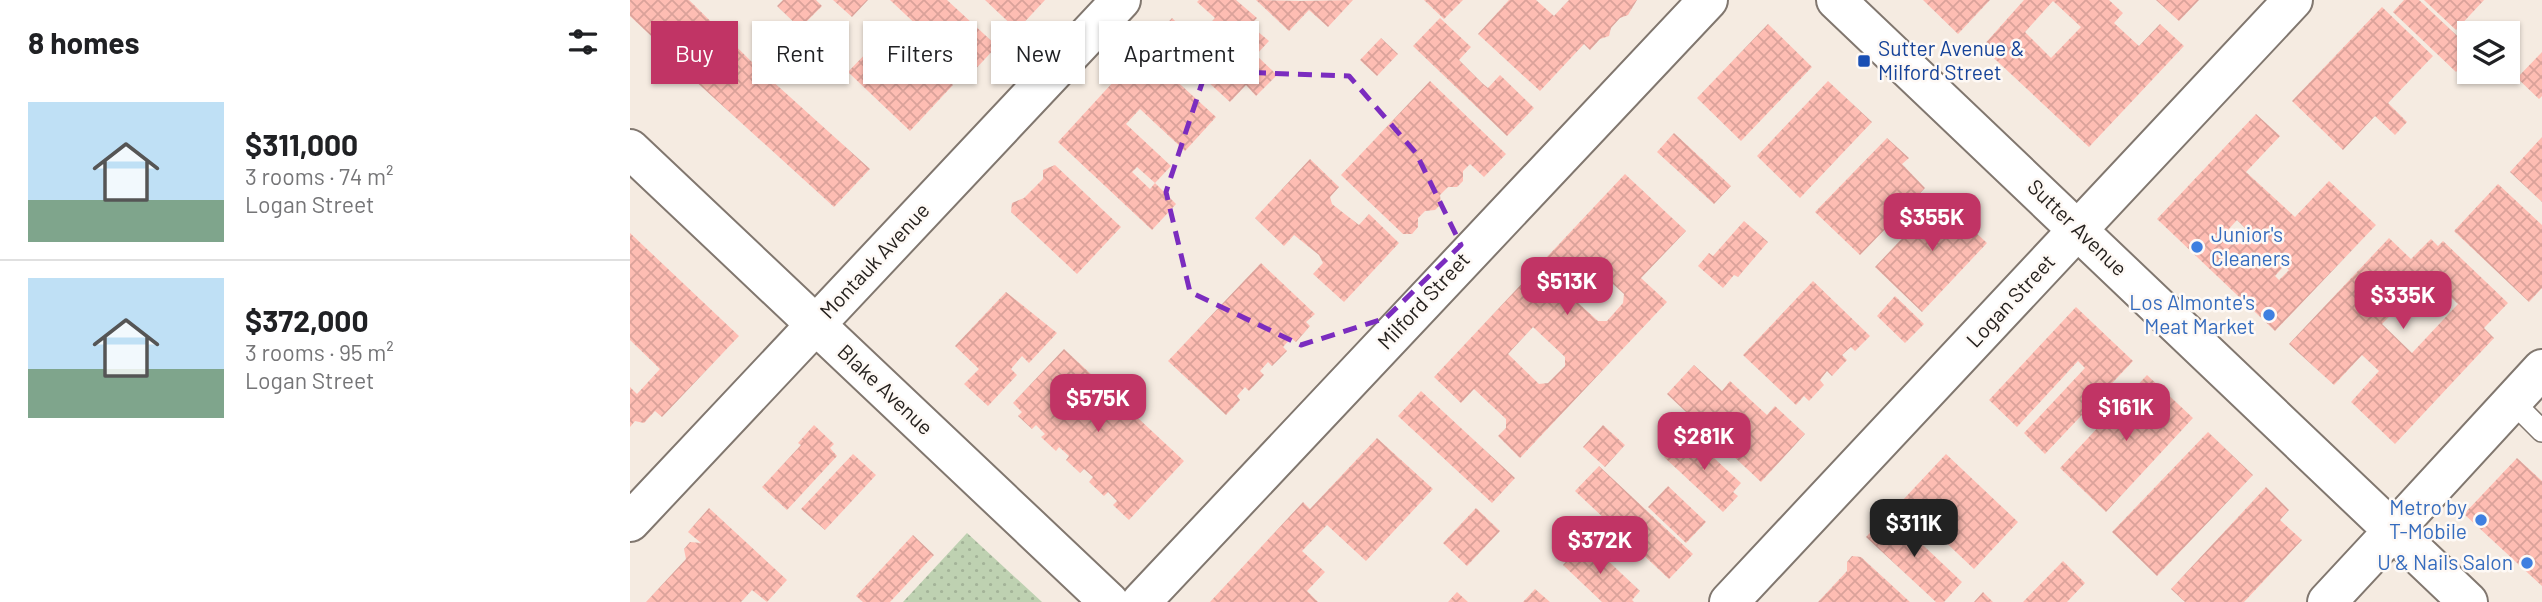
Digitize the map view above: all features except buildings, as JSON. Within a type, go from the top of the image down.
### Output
[{"type":"street","name":"Montauk Avenue","points":[[630,523],[1121,0]]},
{"type":"street","name":"Milford Street","points":[[1141,602],[1708,0]]},
{"type":"street","name":"Sutter Avenue","points":[[1836,0],[2468,602]]},
{"type":"street","name":"Logan Street","points":[[1729,602],[2293,0]]},
{"type":"street","name":"Blake Avenue","points":[[630,149],[1109,602]]},
{"type":"street","points":[[2328,602],[2542,369]]},
{"type":"lane","points":[[2512,401],[2542,431]]},
{"type":"highlighted area","points":[[1206,71],[1349,76],[1416,153],[1461,245],[1386,318],[1301,345],[1190,292],[1166,192]]},
{"type":"green space","points":[[967,533],[1042,602],[903,602]]},
{"type":"place","name":"Sutter Avenue & Milford Street","points":[[1864,61]]},
{"type":"place","name":"Junior's Cleaners","points":[[2197,247]]},
{"type":"place","name":"Los Almonte's Meat Market","points":[[2269,315]]},
{"type":"place","name":"Metro by T-Mobile","points":[[2481,520]]},
{"type":"place","name":"U & Nails Salon","points":[[2527,563]]}]
